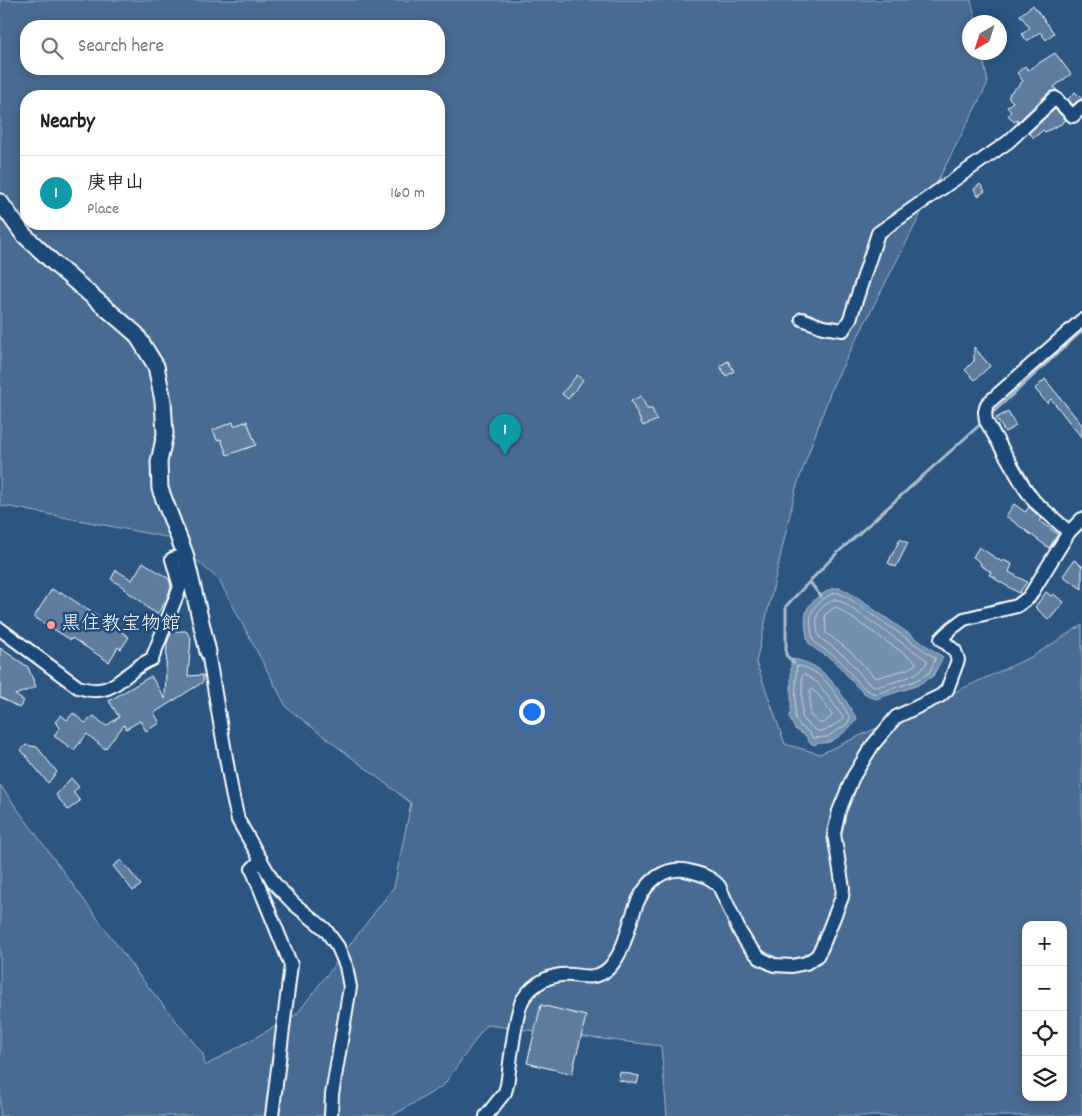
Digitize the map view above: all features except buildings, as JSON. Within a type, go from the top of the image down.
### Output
[{"type":"street","points":[[802,320],[823,327],[843,330],[850,320],[878,232],[1008,142],[1055,98],[1073,116],[1082,107]]},
{"type":"street","points":[[0,202],[20,230]]},
{"type":"street","points":[[20,230],[56,265],[136,334],[156,366],[163,401],[165,434],[159,462],[160,489],[185,554],[208,652],[238,820],[274,883],[294,904],[325,929],[338,947],[346,966],[350,987],[332,1095],[331,1116]]},
{"type":"street","points":[[1069,532],[1034,501],[1024,487],[986,418],[987,404],[1082,320]]},
{"type":"street","points":[[486,1116],[505,1092],[522,1000],[533,988],[549,977],[565,975],[590,978],[610,968],[622,949],[637,900],[644,889],[662,874],[680,869],[703,875],[714,881],[719,886],[748,944],[760,958],[774,965],[792,966],[806,963],[817,956],[842,897],[843,888],[834,834],[835,823],[853,777],[862,761],[896,717],[940,696],[947,690],[958,660],[955,651],[941,639],[964,619],[1017,606],[1029,597],[1069,532],[1082,519]]},
{"type":"street","points":[[0,629],[78,687],[89,691],[100,691],[126,677],[143,662],[152,659],[180,587],[172,559],[185,554]]},
{"type":"street","points":[[260,860],[252,869],[291,964],[272,1116]]},
{"type":"shaded area","points":[[0,0],[971,0],[974,15],[962,15],[962,60],[983,60],[988,83],[833,385],[796,488],[756,662],[785,744],[820,754],[1033,656],[1082,625],[1082,1116],[667,1116],[661,1046],[486,1025],[443,1086],[392,1116],[0,1116],[0,785],[141,978],[203,1054],[205,1066],[297,1014],[394,887],[411,803],[287,708],[219,580],[171,538],[0,506]]},
{"type":"water","points":[[833,588],[840,588],[850,593],[943,657],[933,676],[916,686],[876,699],[857,687],[837,664],[808,642],[805,623],[807,609],[816,598]]},
{"type":"water","points":[[793,659],[812,665],[826,675],[838,689],[857,719],[837,738],[829,742],[814,745],[810,743],[806,736],[795,729],[789,717],[791,711],[791,661]]},
{"type":"waterway","points":[[990,415],[1082,331]]},
{"type":"waterway","points":[[794,663],[786,655],[786,606],[835,555],[984,421]]},
{"type":"waterway","points":[[810,582],[821,597]]},
{"type":"place","name":"庚申山","points":[[505,455]]},
{"type":"place","name":"黒住教宝物館","points":[[51,625]]}]
